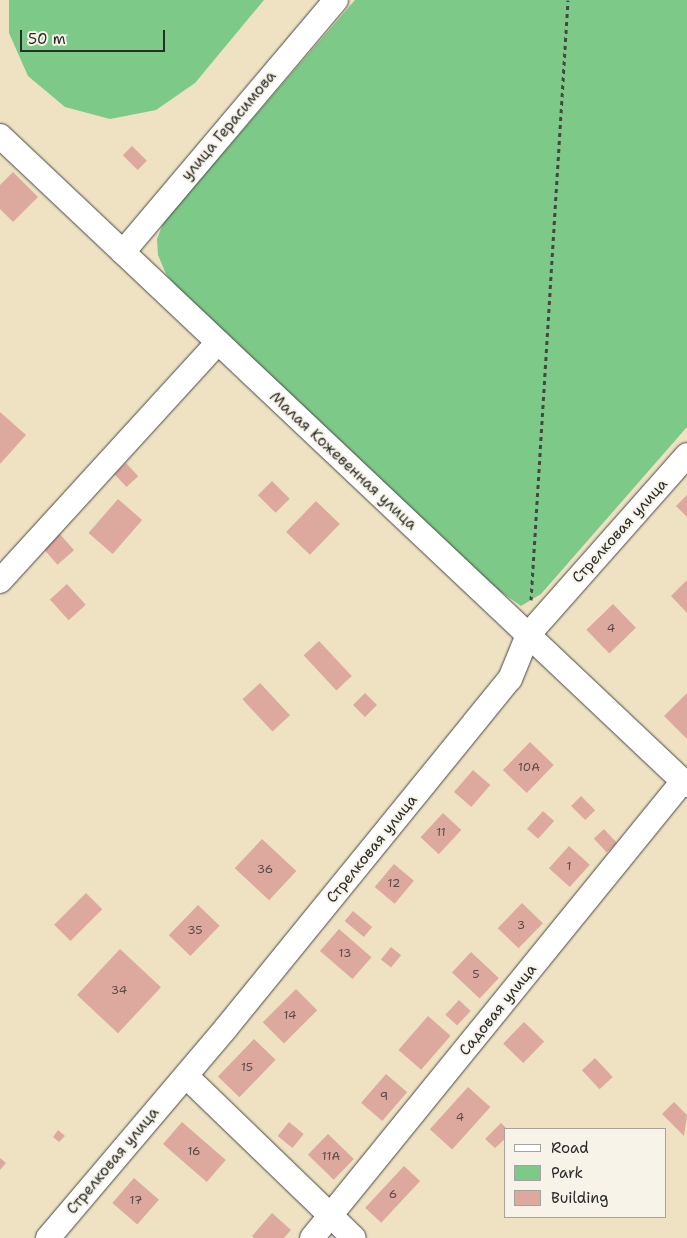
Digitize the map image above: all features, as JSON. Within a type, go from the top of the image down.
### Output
[{"type":"street","name":"улица Герасимова","points":[[122,252],[336,0]]},
{"type":"street","name":"Малая Кожевенная улица","points":[[0,136],[685,783]]},
{"type":"street","points":[[0,581],[218,342]]},
{"type":"street","name":"Стрелковая улица","points":[[48,1238],[186,1076],[510,679],[528,635],[687,454]]},
{"type":"street","name":"Садовая улица","points":[[312,1238],[685,783]]},
{"type":"street","points":[[186,1076],[354,1238]]},
{"type":"path","points":[[528,635],[568,0]]},
{"type":"green space","points":[[9,0],[264,0],[195,83],[156,110],[110,119],[65,107],[28,76],[9,33]]},
{"type":"green space","points":[[355,0],[687,0],[687,427],[541,594],[521,606],[497,589],[184,296],[166,274],[158,255],[157,239],[164,221]]},
{"type":"building","points":[[132,146],[147,161],[138,170],[123,155]]},
{"type":"building","points":[[13,172],[38,197],[13,222],[0,209],[0,185]]},
{"type":"building","points":[[0,412],[26,435],[0,464]]},
{"type":"building","points":[[126,463],[138,476],[127,487],[114,474]]},
{"type":"building","points":[[272,481],[290,499],[276,513],[258,495]]},
{"type":"building","points":[[687,495],[687,517],[676,506]]},
{"type":"building","points":[[118,499],[142,520],[113,554],[88,533]]},
{"type":"building","points":[[316,501],[340,524],[310,555],[286,532]]},
{"type":"building","points":[[59,533],[74,550],[57,565],[42,547]]},
{"type":"building","points":[[687,580],[687,613],[671,596]]},
{"type":"building","points":[[67,584],[86,605],[69,620],[50,599]]},
{"type":"building","points":[[613,604],[636,628],[609,653],[586,630]]},
{"type":"building","points":[[319,641],[352,676],[336,690],[304,655]]},
{"type":"building","points":[[260,683],[290,715],[272,732],[242,699]]},
{"type":"building","points":[[365,693],[377,705],[365,717],[353,705]]},
{"type":"building","points":[[687,693],[687,739],[664,716]]},
{"type":"building","points":[[530,742],[554,765],[527,793],[503,770]]},
{"type":"building","points":[[473,770],[490,785],[471,807],[454,792]]},
{"type":"building","points":[[581,796],[595,810],[585,820],[571,806]]},
{"type":"building","points":[[543,811],[554,821],[538,839],[527,829]]},
{"type":"building","points":[[443,813],[461,830],[439,854],[420,837]]},
{"type":"building","points":[[604,829],[617,843],[607,852],[594,839]]},
{"type":"building","points":[[262,839],[296,871],[269,900],[235,868]]},
{"type":"building","points":[[569,846],[590,865],[570,887],[549,868]]},
{"type":"building","points":[[394,864],[414,881],[395,904],[375,887]]},
{"type":"building","points":[[86,893],[102,909],[70,941],[54,925]]},
{"type":"building","points":[[522,903],[543,923],[519,948],[498,928]]},
{"type":"building","points":[[198,905],[220,926],[190,956],[169,935]]},
{"type":"building","points":[[353,911],[372,927],[364,937],[345,921]]},
{"type":"building","points":[[339,929],[371,957],[352,979],[320,951]]},
{"type":"building","points":[[391,947],[401,955],[391,968],[381,959]]},
{"type":"building","points":[[120,949],[161,987],[118,1033],[77,995]]},
{"type":"building","points":[[471,952],[499,978],[480,998],[452,972]]},
{"type":"building","points":[[296,989],[317,1010],[284,1043],[263,1022]]},
{"type":"building","points":[[459,1000],[471,1011],[457,1026],[445,1015]]},
{"type":"building","points":[[428,1016],[451,1036],[421,1070],[398,1050]]},
{"type":"building","points":[[524,1022],[544,1041],[523,1063],[503,1044]]},
{"type":"building","points":[[254,1039],[276,1060],[239,1097],[218,1076]]},
{"type":"building","points":[[595,1058],[613,1077],[600,1089],[582,1070]]},
{"type":"building","points":[[386,1074],[407,1092],[382,1121],[361,1103]]},
{"type":"building","points":[[468,1087],[490,1107],[452,1149],[430,1129]]},
{"type":"building","points":[[674,1102],[687,1115],[684,1136],[662,1114]]},
{"type":"building","points":[[182,1122],[226,1160],[207,1182],[163,1144]]},
{"type":"building","points":[[289,1122],[304,1134],[292,1148],[278,1136]]},
{"type":"building","points":[[501,1123],[506,1128],[504,1128],[504,1140],[495,1148],[485,1139]]},
{"type":"building","points":[[58,1130],[65,1136],[59,1142],[53,1137]]},
{"type":"building","points":[[328,1134],[354,1159],[334,1180],[308,1155]]},
{"type":"building","points":[[0,1158],[6,1163],[0,1170]]},
{"type":"building","points":[[404,1166],[420,1181],[381,1223],[365,1208]]},
{"type":"building","points":[[134,1178],[159,1200],[137,1225],[112,1203]]},
{"type":"building","points":[[272,1213],[291,1230],[284,1238],[254,1238],[252,1236]]}]
